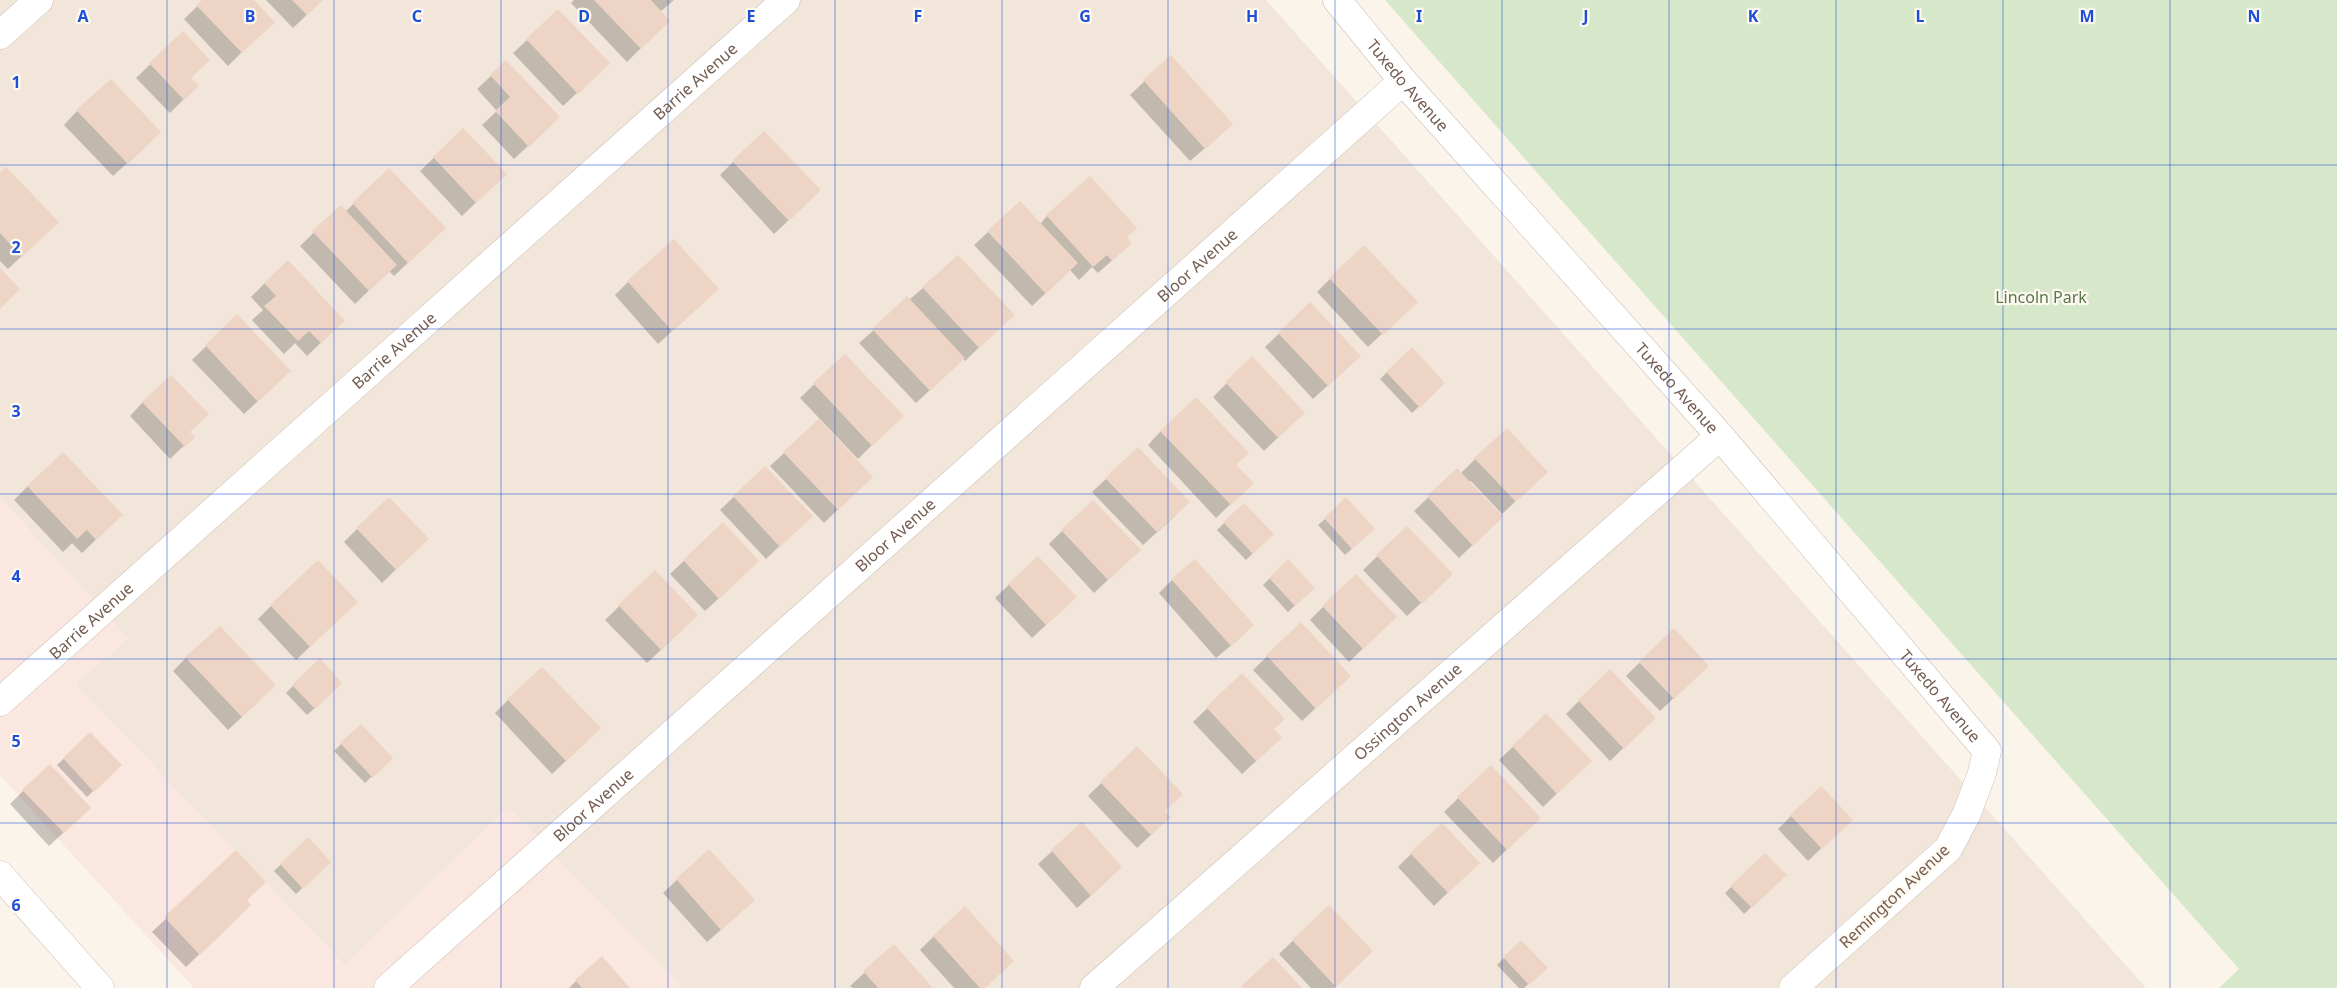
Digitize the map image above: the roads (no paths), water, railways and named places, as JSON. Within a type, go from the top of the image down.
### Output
[{"type":"street","points":[[0,35],[39,0]]},
{"type":"street","name":"Barrie Avenue","points":[[0,702],[786,0]]},
{"type":"street","name":"Tuxedo Avenue","points":[[1337,0],[1403,81],[1720,436],[1987,751],[1976,789]]},
{"type":"street","name":"Bloor Avenue","points":[[388,988],[1403,81]]},
{"type":"street","name":"Ossington Avenue","points":[[1094,988],[1720,436]]},
{"type":"street","name":"Remington Avenue","points":[[1793,988],[1948,849],[1967,813],[1976,789]]},
{"type":"street","points":[[2,880],[100,988]]},
{"type":"park label","name":"Lincoln Park","points":[[2041,297]]}]
